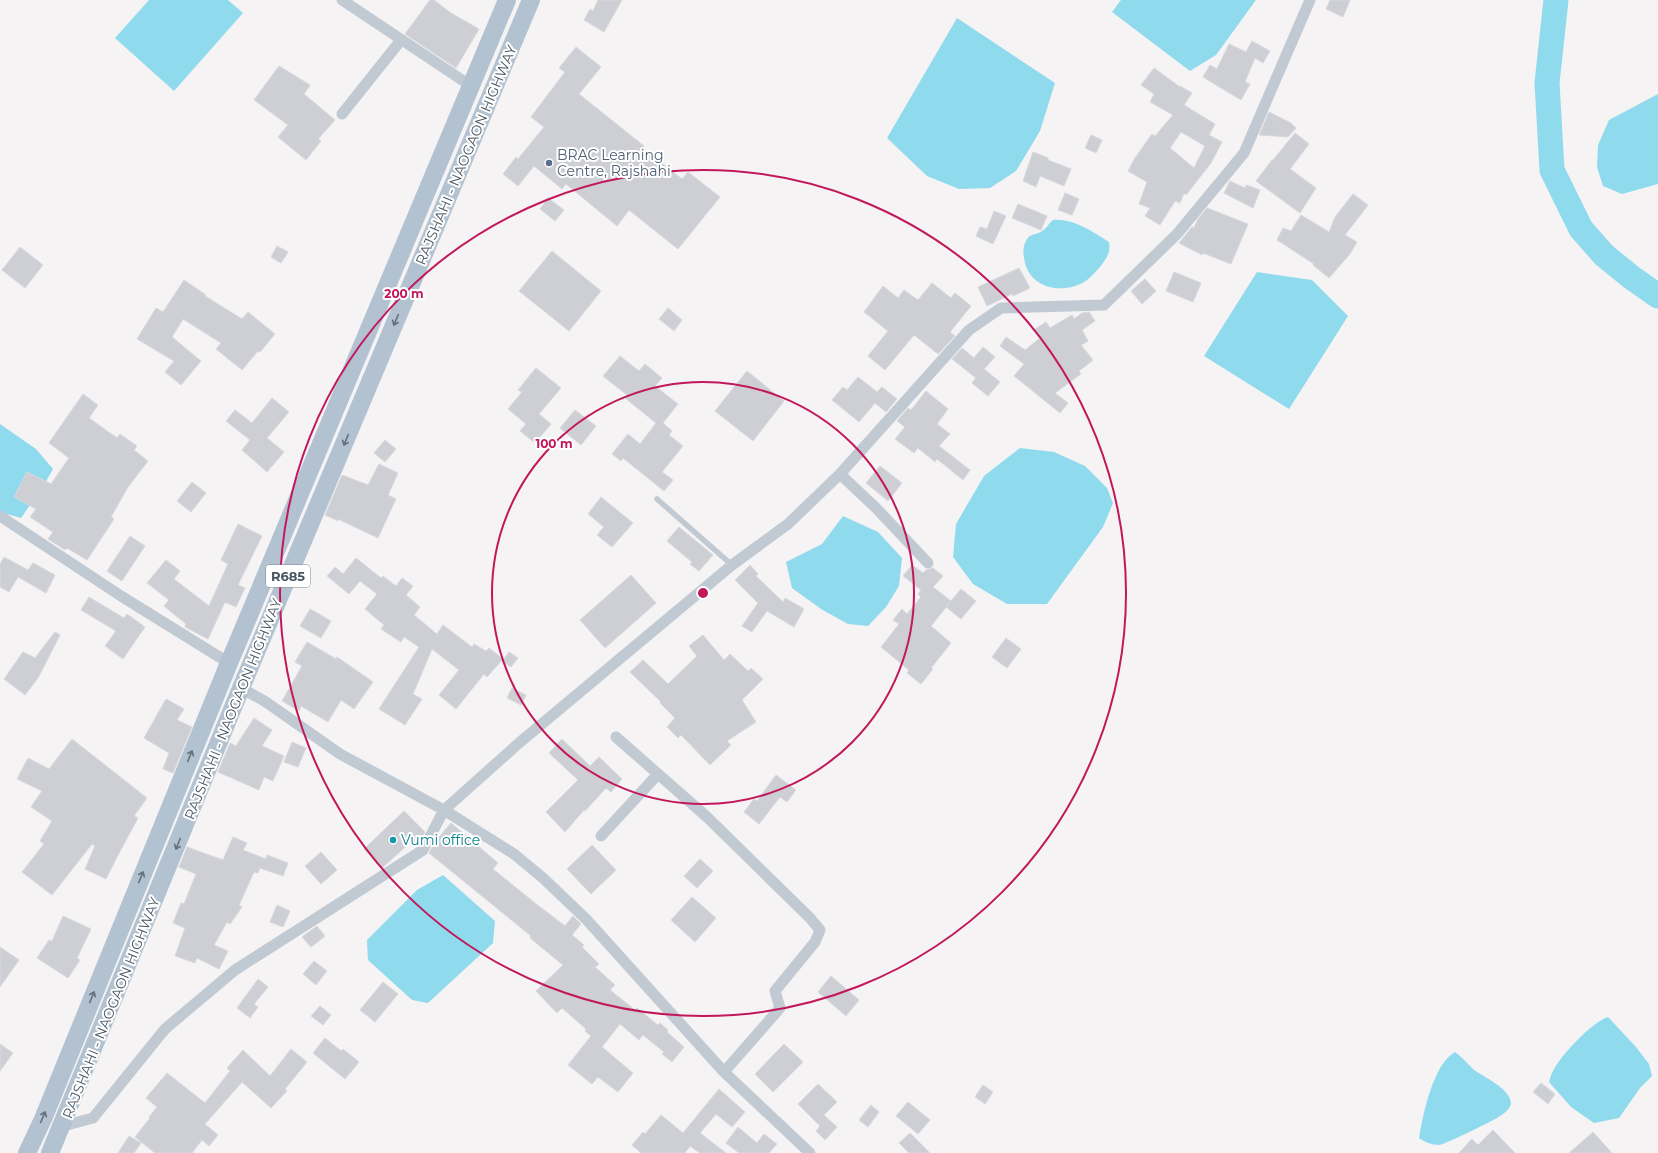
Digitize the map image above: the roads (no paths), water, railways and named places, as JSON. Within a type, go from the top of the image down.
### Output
[{"type":"main road","name":"RAJSHAHI - NAOGAON HIGHWAY","points":[[27,1153],[278,545],[507,0]]},
{"type":"main road","name":"RAJSHAHI - NAOGAON HIGHWAY","points":[[50,1153],[241,688],[531,0]]},
{"type":"main road","points":[[278,545],[298,552]]},
{"type":"main road","points":[[166,816],[186,823]]},
{"type":"street","points":[[342,0],[471,86]]},
{"type":"street","points":[[62,1126],[93,1118],[165,1029],[235,970],[423,850],[444,810],[518,743],[732,565],[788,524],[840,474],[969,330],[1001,308],[1104,305],[1177,234],[1244,153],[1310,0]]},
{"type":"street","points":[[342,114],[401,40]]},
{"type":"street","points":[[840,474],[876,508],[928,563]]},
{"type":"street","points":[[0,516],[120,596],[229,663]]},
{"type":"street","points":[[241,688],[266,702],[340,754],[444,810],[514,854],[543,878],[586,919],[724,1072],[810,1153]]},
{"type":"street","points":[[616,737],[707,817],[810,918],[820,930],[816,942],[775,991],[780,1008],[724,1072]]},
{"type":"street","points":[[601,836],[658,774]]},
{"type":"lane","points":[[657,498],[732,565]]},
{"type":"water","points":[[149,0],[228,0],[243,13],[174,91],[115,38]]},
{"type":"water","points":[[1121,0],[1256,0],[1216,55],[1190,71],[1112,12]]},
{"type":"water","points":[[957,18],[1055,83],[1040,131],[1016,171],[990,188],[959,189],[927,176],[887,138]]},
{"type":"water","points":[[1658,94],[1658,184],[1622,194],[1603,186],[1597,167],[1598,145],[1609,120]]},
{"type":"water","points":[[1053,220],[1075,223],[1090,230],[1109,242],[1108,256],[1100,267],[1087,280],[1079,285],[1060,288],[1042,284],[1029,272],[1025,263],[1023,251],[1027,239],[1030,236],[1044,230]]},
{"type":"water","points":[[1257,272],[1312,280],[1348,316],[1289,409],[1204,356]]},
{"type":"water","points":[[0,424],[36,449],[53,469],[44,485],[21,518],[0,512]]},
{"type":"water","points":[[1020,448],[1054,452],[1085,466],[1107,488],[1113,503],[1103,527],[1047,604],[1007,604],[973,584],[953,557],[956,524],[984,476]]},
{"type":"water","points":[[843,516],[878,532],[902,558],[899,586],[886,607],[868,626],[848,624],[821,609],[792,588],[786,562],[822,544]]},
{"type":"water","points":[[443,875],[495,921],[493,943],[428,1003],[412,1000],[368,960],[367,940],[417,890]]},
{"type":"water","points":[[1608,1017],[1636,1047],[1649,1064],[1652,1076],[1640,1088],[1619,1118],[1594,1123],[1571,1107],[1549,1082],[1562,1057],[1577,1040],[1594,1025]]},
{"type":"water","points":[[1455,1052],[1473,1069],[1506,1092],[1511,1105],[1506,1112],[1486,1124],[1443,1144],[1431,1144],[1419,1138],[1426,1104],[1435,1078],[1441,1067],[1447,1058]]},
{"type":"waterway","points":[[1556,0],[1547,83],[1552,170],[1581,229],[1604,255],[1658,296]]},
{"type":"place","name":"BRAC Learning Centre, Rajshahi","points":[[549,163]]},
{"type":"place","name":"Vumi office","points":[[393,840]]}]
